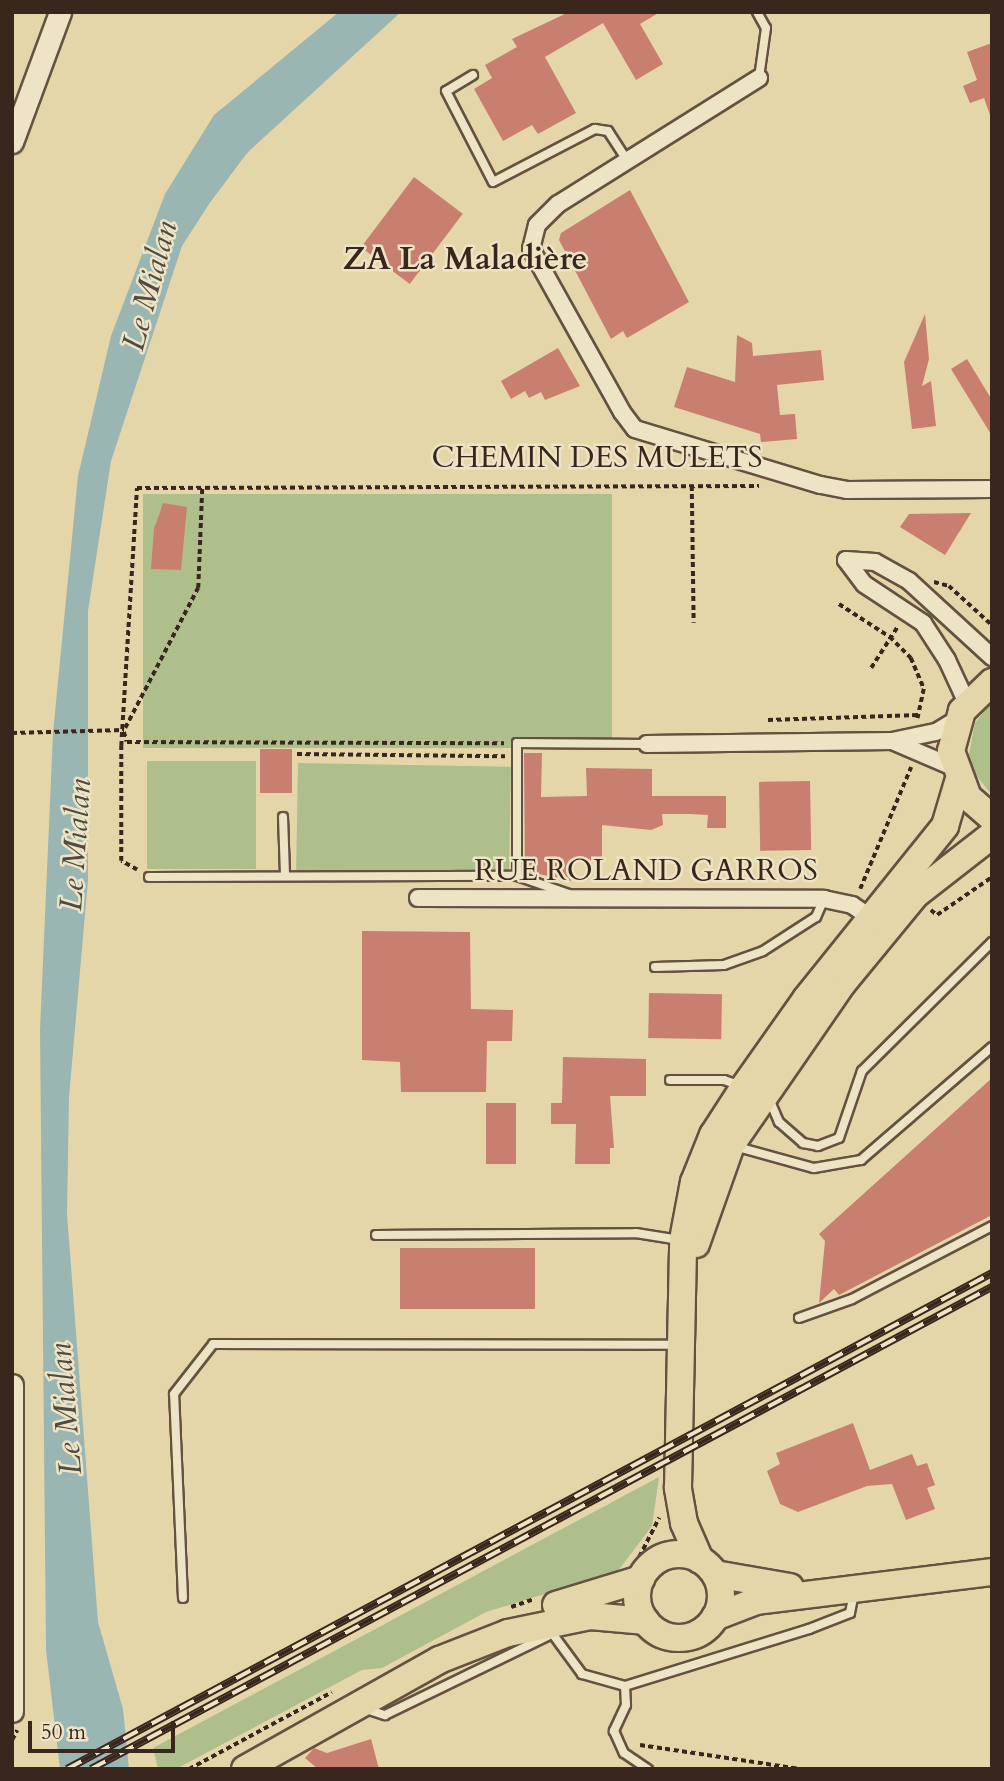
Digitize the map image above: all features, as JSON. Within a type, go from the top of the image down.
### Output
[{"type":"main road","points":[[715,1617],[721,1595],[684,1523],[678,1488],[681,1337],[689,1241],[722,1140],[757,1087],[861,911],[945,826],[956,774],[962,711],[992,682]]},
{"type":"main road","points":[[956,774],[992,818]]},
{"type":"main road","points":[[757,1087],[887,925],[946,866],[992,835]]},
{"type":"main road","points":[[245,1769],[270,1759],[353,1706],[439,1660],[502,1622],[641,1579],[659,1559],[678,1488]]},
{"type":"main road","points":[[659,1559],[684,1554],[707,1567],[756,1583],[855,1590]]},
{"type":"main road","points":[[439,1660],[549,1628],[608,1615],[646,1621],[663,1634],[685,1637],[715,1617],[757,1601],[992,1572]]},
{"type":"main road","points":[[641,1579],[639,1605],[646,1621]]},
{"type":"street","points":[[12,142],[60,12]]},
{"type":"street","points":[[759,78],[558,204],[537,225],[531,249],[622,412],[635,429],[821,485],[847,490],[992,489]]},
{"type":"street","points":[[647,744],[892,741],[936,732],[962,711],[947,660],[923,624],[864,584],[846,560],[875,562],[909,581],[992,657]]},
{"type":"street","points":[[892,741],[956,774]]},
{"type":"street","name":"RUE ROLAND GARROS","points":[[418,898],[824,899],[861,911]]},
{"type":"street","points":[[12,1385],[12,1711]]},
{"type":"lane","points":[[757,12],[765,28],[759,78]]},
{"type":"lane","points":[[473,75],[446,91],[493,182],[595,129],[608,131],[627,160]]},
{"type":"lane","points":[[517,876],[517,743],[647,744]]},
{"type":"lane","points":[[283,817],[285,876]]},
{"type":"lane","points":[[149,877],[517,876],[578,898]]},
{"type":"lane","points":[[655,967],[724,965],[763,951],[816,917],[824,899]]},
{"type":"lane","points":[[670,1080],[724,1080],[757,1087],[789,1135],[818,1146],[839,1138],[862,1071],[992,942]]},
{"type":"lane","points":[[722,1140],[814,1168],[860,1160],[992,1047]]},
{"type":"lane","points":[[799,1318],[852,1299],[992,1226]]},
{"type":"lane","points":[[376,1235],[636,1233],[689,1241]]},
{"type":"lane","points":[[183,1598],[174,1395],[213,1344],[681,1337]]},
{"type":"lane","points":[[353,1706],[385,1715],[549,1628],[582,1674],[625,1686],[850,1613],[855,1590]]},
{"type":"lane","points":[[625,1686],[626,1706],[614,1731],[624,1753],[648,1769]]},
{"type":"path","points":[[692,486],[694,623]]},
{"type":"path","name":"CHEMIN DES MULETS","points":[[124,730],[137,488],[769,486]]},
{"type":"path","points":[[149,877],[121,862],[124,730],[198,588],[202,487]]},
{"type":"path","points":[[932,583],[943,582],[992,625]]},
{"type":"path","points":[[768,720],[918,718],[923,678],[890,636],[839,604]]},
{"type":"path","points":[[871,668],[901,621]]},
{"type":"path","points":[[12,733],[32,730],[124,730]]},
{"type":"path","points":[[124,730],[127,742],[517,743]]},
{"type":"path","points":[[298,754],[517,756]]},
{"type":"path","points":[[861,911],[911,765]]},
{"type":"path","points":[[924,904],[937,915],[992,877]]},
{"type":"path","points":[[614,1731],[630,1743],[657,1750],[800,1769]]},
{"type":"green space","points":[[143,494],[612,494],[612,748],[143,748]]},
{"type":"green space","points":[[992,702],[992,795],[975,774],[969,754],[975,723]]},
{"type":"green space","points":[[147,761],[256,761],[256,869],[147,869]]},
{"type":"green space","points":[[298,763],[511,767],[509,874],[296,870]]},
{"type":"green space","points":[[659,1477],[652,1526],[617,1572],[486,1612],[382,1668],[362,1670],[176,1769],[158,1769],[153,1748]]},
{"type":"water","name":"Le Mialan","points":[[339,12],[401,12],[247,153],[209,204],[182,246],[111,461],[88,611],[88,880],[69,1097],[67,1214],[98,1622],[123,1709],[129,1769],[60,1769],[46,1650],[40,1030],[53,733],[78,476],[111,336],[165,194],[214,115]]},
{"type":"building","points":[[569,12],[660,12],[640,24],[663,64],[636,80],[603,23],[545,57],[576,113],[538,134],[532,125],[503,141],[474,89],[492,78],[485,65],[517,47],[512,39]]},
{"type":"building","points":[[992,43],[990,115],[984,98],[970,103],[963,86],[977,80],[967,52]]},
{"type":"building","points":[[414,177],[463,214],[410,284],[361,247]]},
{"type":"building","points":[[630,190],[689,302],[627,338],[623,331],[611,339],[559,240],[561,233]]},
{"type":"building","points":[[925,314],[929,359],[922,386],[931,381],[936,426],[912,429],[904,362]]},
{"type":"building","points":[[737,335],[752,343],[753,356],[821,350],[824,380],[777,385],[780,415],[795,414],[797,439],[761,442],[760,434],[674,407],[687,367],[735,382]]},
{"type":"building","points":[[558,348],[580,386],[545,400],[541,392],[529,398],[525,391],[511,399],[501,381]]},
{"type":"building","points":[[967,359],[992,400],[992,436],[951,369]]},
{"type":"building","points":[[163,503],[187,507],[181,570],[151,569],[154,529]]},
{"type":"building","points":[[971,513],[945,555],[900,527],[909,514]]},
{"type":"building","points":[[260,749],[292,749],[292,793],[260,793]]},
{"type":"building","points":[[524,753],[542,753],[541,797],[587,796],[586,768],[652,769],[652,796],[726,796],[726,828],[707,828],[708,815],[690,814],[662,814],[663,825],[651,830],[602,825],[602,861],[570,861],[571,881],[525,871]]},
{"type":"building","points":[[810,781],[811,850],[760,851],[759,782]]},
{"type":"building","points":[[362,931],[470,932],[471,1009],[513,1010],[512,1041],[487,1041],[486,1092],[401,1092],[400,1062],[362,1060]]},
{"type":"building","points":[[649,993],[722,994],[721,1039],[648,1038]]},
{"type":"building","points":[[563,1057],[646,1059],[646,1096],[610,1096],[614,1148],[610,1148],[610,1164],[575,1164],[576,1124],[551,1124],[551,1103],[562,1103]]},
{"type":"building","points":[[992,1078],[992,1215],[839,1295],[834,1289],[819,1303],[825,1241],[819,1234]]},
{"type":"building","points":[[486,1103],[516,1103],[516,1164],[486,1164]]},
{"type":"building","points":[[400,1248],[535,1248],[535,1309],[400,1309]]},
{"type":"building","points":[[853,1423],[870,1470],[912,1454],[917,1466],[927,1463],[935,1485],[927,1488],[935,1509],[906,1520],[892,1484],[867,1486],[798,1512],[780,1504],[767,1471],[780,1464],[776,1453]]},
{"type":"building","points":[[371,1739],[379,1769],[318,1769],[305,1758],[314,1748],[327,1753]]},
{"type":"railway","points":[[67,1769],[992,1273]]},
{"type":"railway","points":[[91,1769],[992,1287]]},
{"type":"district","name":"ZA La Maladière","points":[[465,259]]}]
